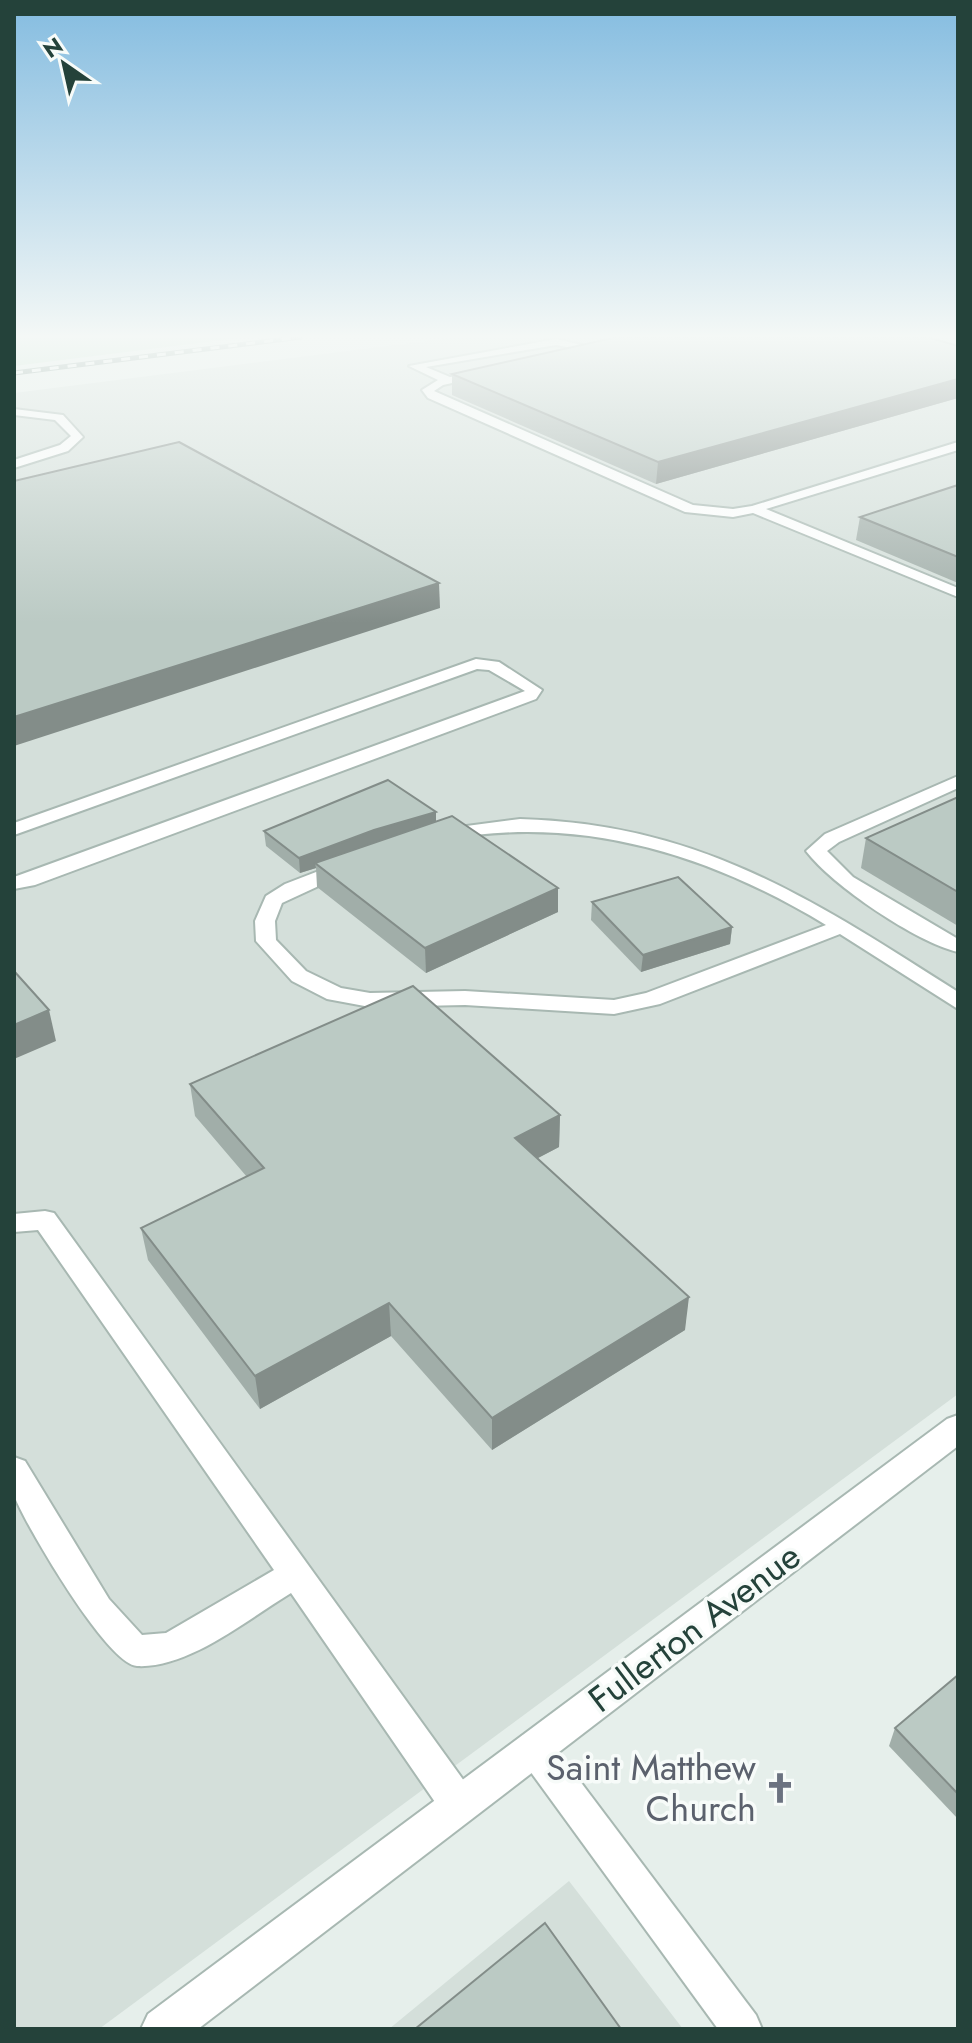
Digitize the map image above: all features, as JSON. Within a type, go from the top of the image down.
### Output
[{"type":"street","name":"Fullerton Avenue","points":[[184,2022],[459,1805],[958,1428]]},
{"type":"lane","points":[[14,464],[64,448],[77,437],[75,432]]},
{"type":"lane","points":[[515,432],[690,509],[733,513],[958,446]]},
{"type":"lane","points":[[754,509],[958,593]]},
{"type":"lane","points":[[14,829],[476,664],[493,665],[534,690],[530,696],[28,881],[14,883]]},
{"type":"lane","points":[[958,781],[832,838],[816,851],[846,881],[943,941],[958,946]]},
{"type":"lane","points":[[429,837],[475,826],[534,823],[629,835],[751,876],[840,927],[958,1002]]},
{"type":"lane","points":[[360,862],[292,888],[273,900],[265,921],[266,941],[299,976],[335,994],[370,1000],[465,998],[614,1007],[652,999],[840,927]]},
{"type":"lane","points":[[14,1223],[45,1220],[459,1805]]},
{"type":"lane","points":[[14,1470],[98,1610],[135,1651],[171,1648],[295,1574]]},
{"type":"lane","points":[[534,1748],[742,2029]]},
{"type":"shaded area","points":[[14,432],[958,432],[958,1394],[99,2029],[14,2029]]},
{"type":"shaded area","points":[[569,1881],[683,2029],[389,2029]]},
{"type":"building","points":[[589,432],[765,432],[658,462]]},
{"type":"building","points":[[179,442],[439,583],[14,717],[14,481]]},
{"type":"building","points":[[958,485],[958,557],[860,517]]},
{"type":"building","points":[[388,780],[436,812],[374,830],[299,858],[264,831]]},
{"type":"building","points":[[958,797],[958,892],[866,838]]},
{"type":"building","points":[[452,816],[558,888],[425,948],[315,863]]},
{"type":"building","points":[[678,877],[732,927],[643,955],[592,902]]},
{"type":"building","points":[[14,971],[49,1010],[14,1025]]},
{"type":"building","points":[[413,986],[560,1115],[515,1138],[689,1297],[492,1418],[389,1303],[255,1376],[141,1228],[264,1168],[190,1084]]},
{"type":"building","points":[[958,1675],[958,1794],[895,1728]]},
{"type":"building","points":[[545,1923],[621,2029],[415,2029]]},
{"type":"place","name":"Saint Matthew Church","points":[[780,1788]]}]
